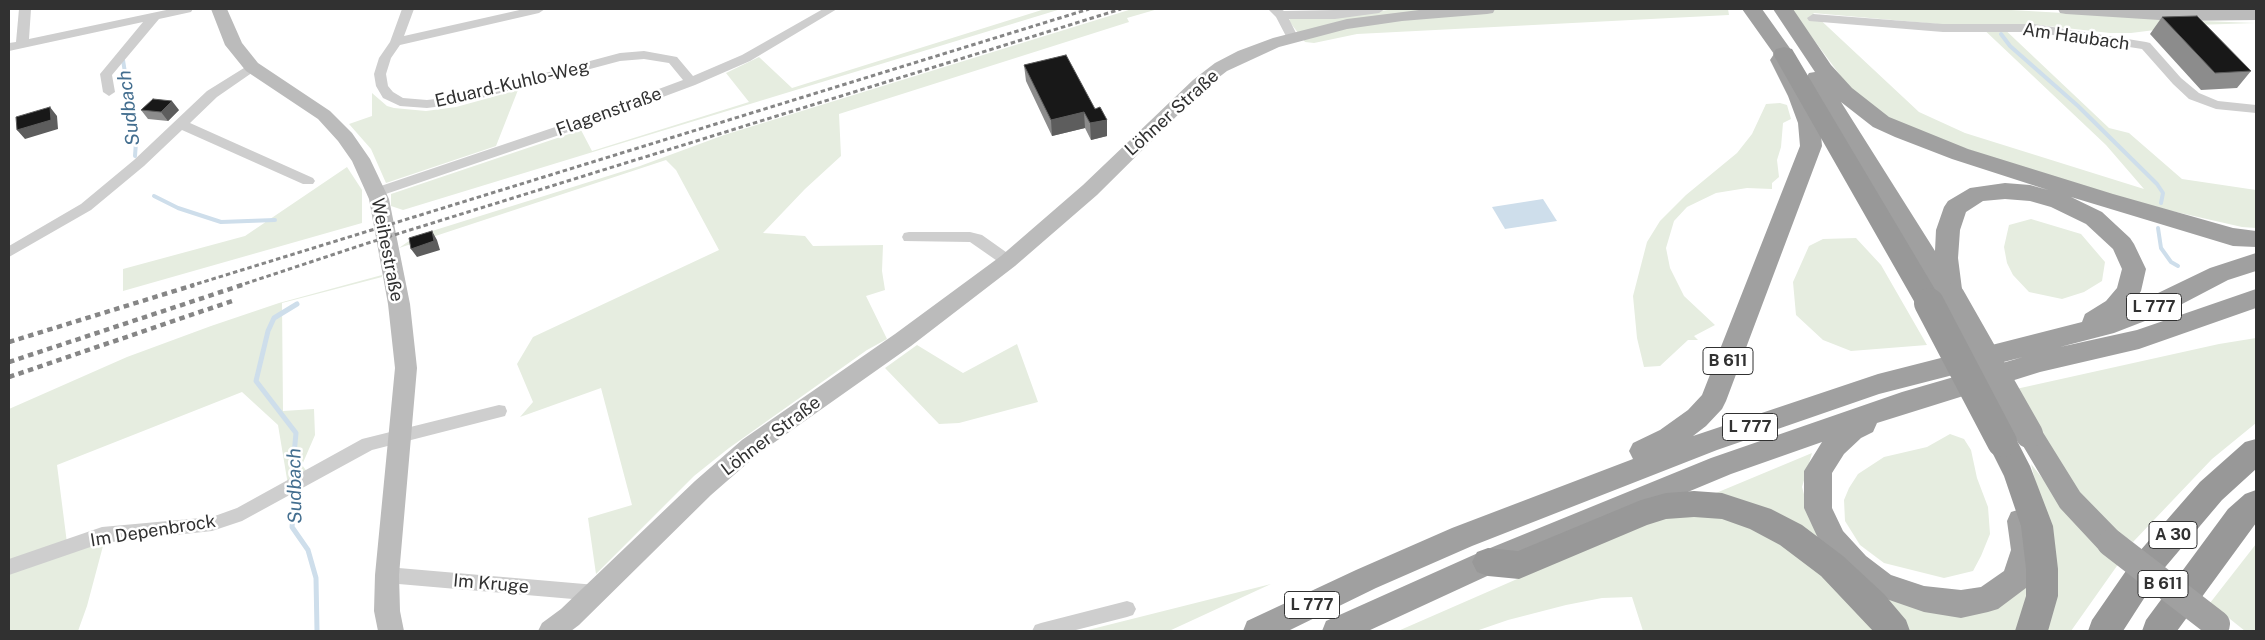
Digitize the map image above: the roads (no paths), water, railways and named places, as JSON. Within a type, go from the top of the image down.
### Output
[{"type":"highway","name":"B 611","points":[[1462,537],[1497,512],[1633,456],[1670,438],[1697,418],[1713,401],[1811,146],[1809,123],[1799,96],[1780,60],[1784,54],[1752,9]]},
{"type":"highway","points":[[1770,9],[1849,131],[2016,438],[2019,475],[2037,526],[2042,569],[2042,596],[2032,631]]},
{"type":"highway","points":[[1783,9],[1824,70],[1844,93],[1865,111],[1896,129],[1960,154],[2179,222],[2234,237],[2256,239]]},
{"type":"highway","points":[[1784,54],[1940,300]]},
{"type":"highway","points":[[1940,300],[1948,230],[1956,207],[1978,194],[2005,191],[2030,193],[2059,201],[2094,218],[2122,244],[2134,269],[2129,291],[2115,308],[2085,325],[2047,340]]},
{"type":"highway","name":"L 777","points":[[1258,631],[1366,579],[1462,537],[1734,432],[1878,384],[2105,326],[2154,307],[2219,274],[2256,262]]},
{"type":"highway","name":"L 777","points":[[1337,631],[1488,562],[1720,466],[1902,404],[2040,362],[2139,339],[2256,298]]},
{"type":"highway","points":[[1902,404],[1852,430],[1834,446],[1818,471],[1818,508],[1833,540],[1856,565],[1882,585],[1924,599],[1961,604],[1988,599],[2016,579],[2025,550],[2020,512],[2016,438]]},
{"type":"highway","name":"B 611","points":[[2016,438],[2070,500],[2111,543],[2224,629]]},
{"type":"highway","name":"A 30","points":[[2104,631],[2150,562],[2211,491],[2256,451]]},
{"type":"highway","name":"A 30","points":[[2158,631],[2239,519],[2256,503]]},
{"type":"highway","points":[[1488,562],[1519,564],[1641,513],[1666,506],[1694,504],[1722,506],[1760,519],[1791,535],[1832,566],[1872,605],[1894,631]]},
{"type":"main road","name":"Weihestraße","points":[[219,9],[234,45],[252,67],[324,115],[345,137],[361,159],[377,192],[404,341],[406,374],[402,435],[387,575],[387,611],[391,631]]},
{"type":"main road","name":"Löhner Straße","points":[[561,624],[596,593],[703,488],[750,447],[903,340],[1008,260],[1090,190],[1199,84],[1221,67],[1244,55],[1292,36],[1347,24],[1402,16],[1487,9]]},
{"type":"main road","points":[[2066,9],[2110,10],[2175,16],[2256,15]]},
{"type":"main road","points":[[546,631],[561,624]]},
{"type":"street","points":[[22,45],[25,9]]},
{"type":"street","points":[[9,47],[187,9]]},
{"type":"street","name":"Eduard-Kuhlo-Weg","points":[[408,9],[396,42],[385,58],[380,74],[382,86],[388,95],[400,102],[427,104],[459,100],[620,57],[644,55],[673,60],[691,82]]},
{"type":"street","points":[[396,42],[539,9]]},
{"type":"street","name":"Flagenstraße","points":[[377,192],[572,126],[691,82],[746,58],[831,9]]},
{"type":"street","points":[[1277,12],[1335,15],[1379,9]]},
{"type":"street","points":[[1277,12],[1292,36]]},
{"type":"street","points":[[109,92],[106,74],[155,16]]},
{"type":"street","name":"Am Haubach","points":[[1813,18],[1943,28],[2034,28],[2146,46],[2194,96],[2216,105],[2256,109]]},
{"type":"street","points":[[9,252],[86,206],[138,163],[212,94],[252,67]]},
{"type":"street","points":[[181,124],[308,181]]},
{"type":"street","points":[[909,237],[970,237],[977,239],[1008,260]]},
{"type":"street","points":[[402,435],[499,412]]},
{"type":"street","name":"Im Depenbrock","points":[[9,567],[102,535],[212,524],[242,514],[368,444],[402,435]]},
{"type":"street","name":"Im Kruge","points":[[387,575],[596,593]]},
{"type":"street","points":[[1041,631],[1126,609]]},
{"type":"water","points":[[1543,199],[1557,221],[1505,229],[1492,207]]},
{"type":"waterway","points":[[2001,34],[2010,46],[2078,106],[2157,184],[2163,193],[2161,203]]},
{"type":"waterway","name":"Sudbach","points":[[123,60],[136,142],[135,156]]},
{"type":"waterway","name":"Sudbach","points":[[154,196],[178,208],[221,222],[275,220]]},
{"type":"waterway","points":[[2158,228],[2161,248],[2171,262],[2178,266]]},
{"type":"waterway","name":"Sudbach","points":[[297,304],[274,318],[268,331],[256,381],[296,433],[292,476],[295,493],[292,527],[308,550],[316,578],[317,631]]},
{"type":"railway","points":[[190,286],[1089,9]]},
{"type":"railway","points":[[238,286],[365,244],[1121,9]]},
{"type":"railway","points":[[9,342],[194,285]]},
{"type":"railway","points":[[9,362],[242,285]]},
{"type":"railway","points":[[9,377],[235,300]]}]
